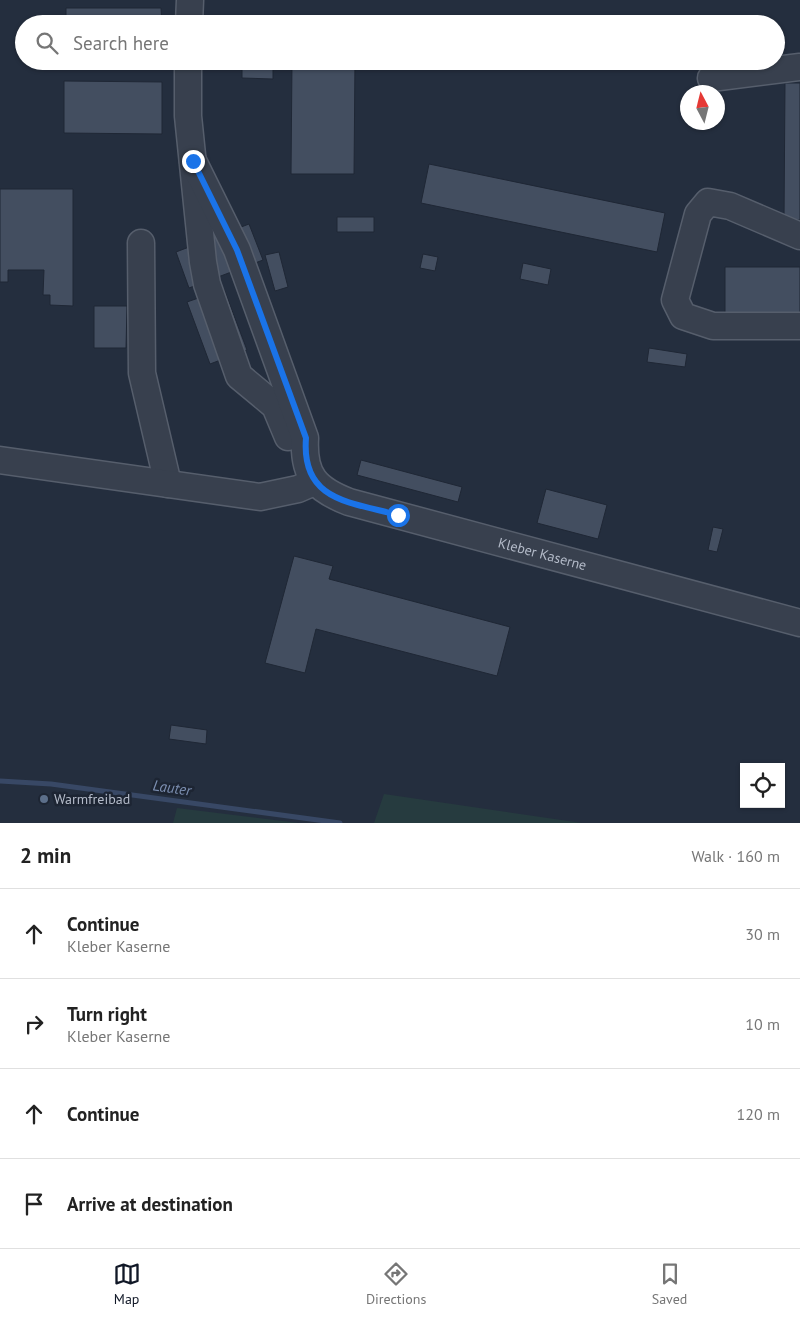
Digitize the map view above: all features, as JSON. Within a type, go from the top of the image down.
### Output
[{"type":"lane","points":[[189,15],[190,0]]},
{"type":"lane","points":[[785,69],[800,67]]},
{"type":"lane","points":[[0,460],[260,497],[298,489],[314,482],[304,458],[291,446],[275,406],[239,376],[207,284],[203,262],[188,116],[188,70]]},
{"type":"lane","points":[[711,78],[776,70]]},
{"type":"lane","points":[[193,161],[237,250],[306,438],[304,458]]},
{"type":"lane","points":[[800,236],[730,206],[708,202],[698,214],[675,300],[683,316],[713,326],[800,326]]},
{"type":"lane","points":[[141,243],[142,373],[168,484]]},
{"type":"lane","name":"Kleber Kaserne","points":[[314,482],[331,495],[349,502],[800,623]]},
{"type":"green space","points":[[384,794],[582,823],[374,823]]},
{"type":"green space","points":[[177,808],[299,823],[173,823]]},
{"type":"building","points":[[66,8],[161,8],[161,15],[66,15]]},
{"type":"building","points":[[242,70],[273,70],[273,79],[242,78]]},
{"type":"building","points":[[292,70],[355,70],[354,174],[291,174]]},
{"type":"building","points":[[64,81],[162,82],[162,134],[64,133]]},
{"type":"building","points":[[785,83],[800,83],[800,220],[784,220]]},
{"type":"building","points":[[429,164],[665,213],[657,252],[421,203]]},
{"type":"building","points":[[0,189],[73,189],[73,306],[50,305],[50,295],[43,295],[44,270],[8,270],[8,282],[0,282]]},
{"type":"building","points":[[337,217],[374,217],[374,232],[337,232]]},
{"type":"building","points":[[249,224],[263,260],[189,288],[176,252]]},
{"type":"building","points":[[279,252],[288,287],[275,291],[265,255]]},
{"type":"building","points":[[423,254],[438,257],[435,271],[420,268]]},
{"type":"building","points":[[523,263],[551,269],[548,285],[520,279]]},
{"type":"building","points":[[725,267],[800,267],[800,316],[725,315]]},
{"type":"building","points":[[224,289],[247,350],[210,364],[187,302]]},
{"type":"building","points":[[94,306],[127,306],[126,348],[94,348]]},
{"type":"building","points":[[649,348],[687,354],[685,367],[647,362]]},
{"type":"building","points":[[361,460],[462,487],[458,502],[357,475]]},
{"type":"building","points":[[546,489],[607,505],[598,539],[537,523]]},
{"type":"building","points":[[713,527],[723,529],[717,552],[708,550]]},
{"type":"building","points":[[294,556],[333,566],[329,579],[510,627],[497,676],[316,629],[305,673],[265,663]]},
{"type":"building","points":[[171,725],[207,730],[206,744],[169,739]]},
{"type":"waterway","name":"Lauter","points":[[0,781],[51,784],[340,823]]},
{"type":"place","name":"Warmfreibad","points":[[44,799]]},
{"type":"route","points":[[193,161],[237,250],[252,296],[306,438],[304,458],[314,482],[320,489],[331,495],[349,502],[398,515]]}]
